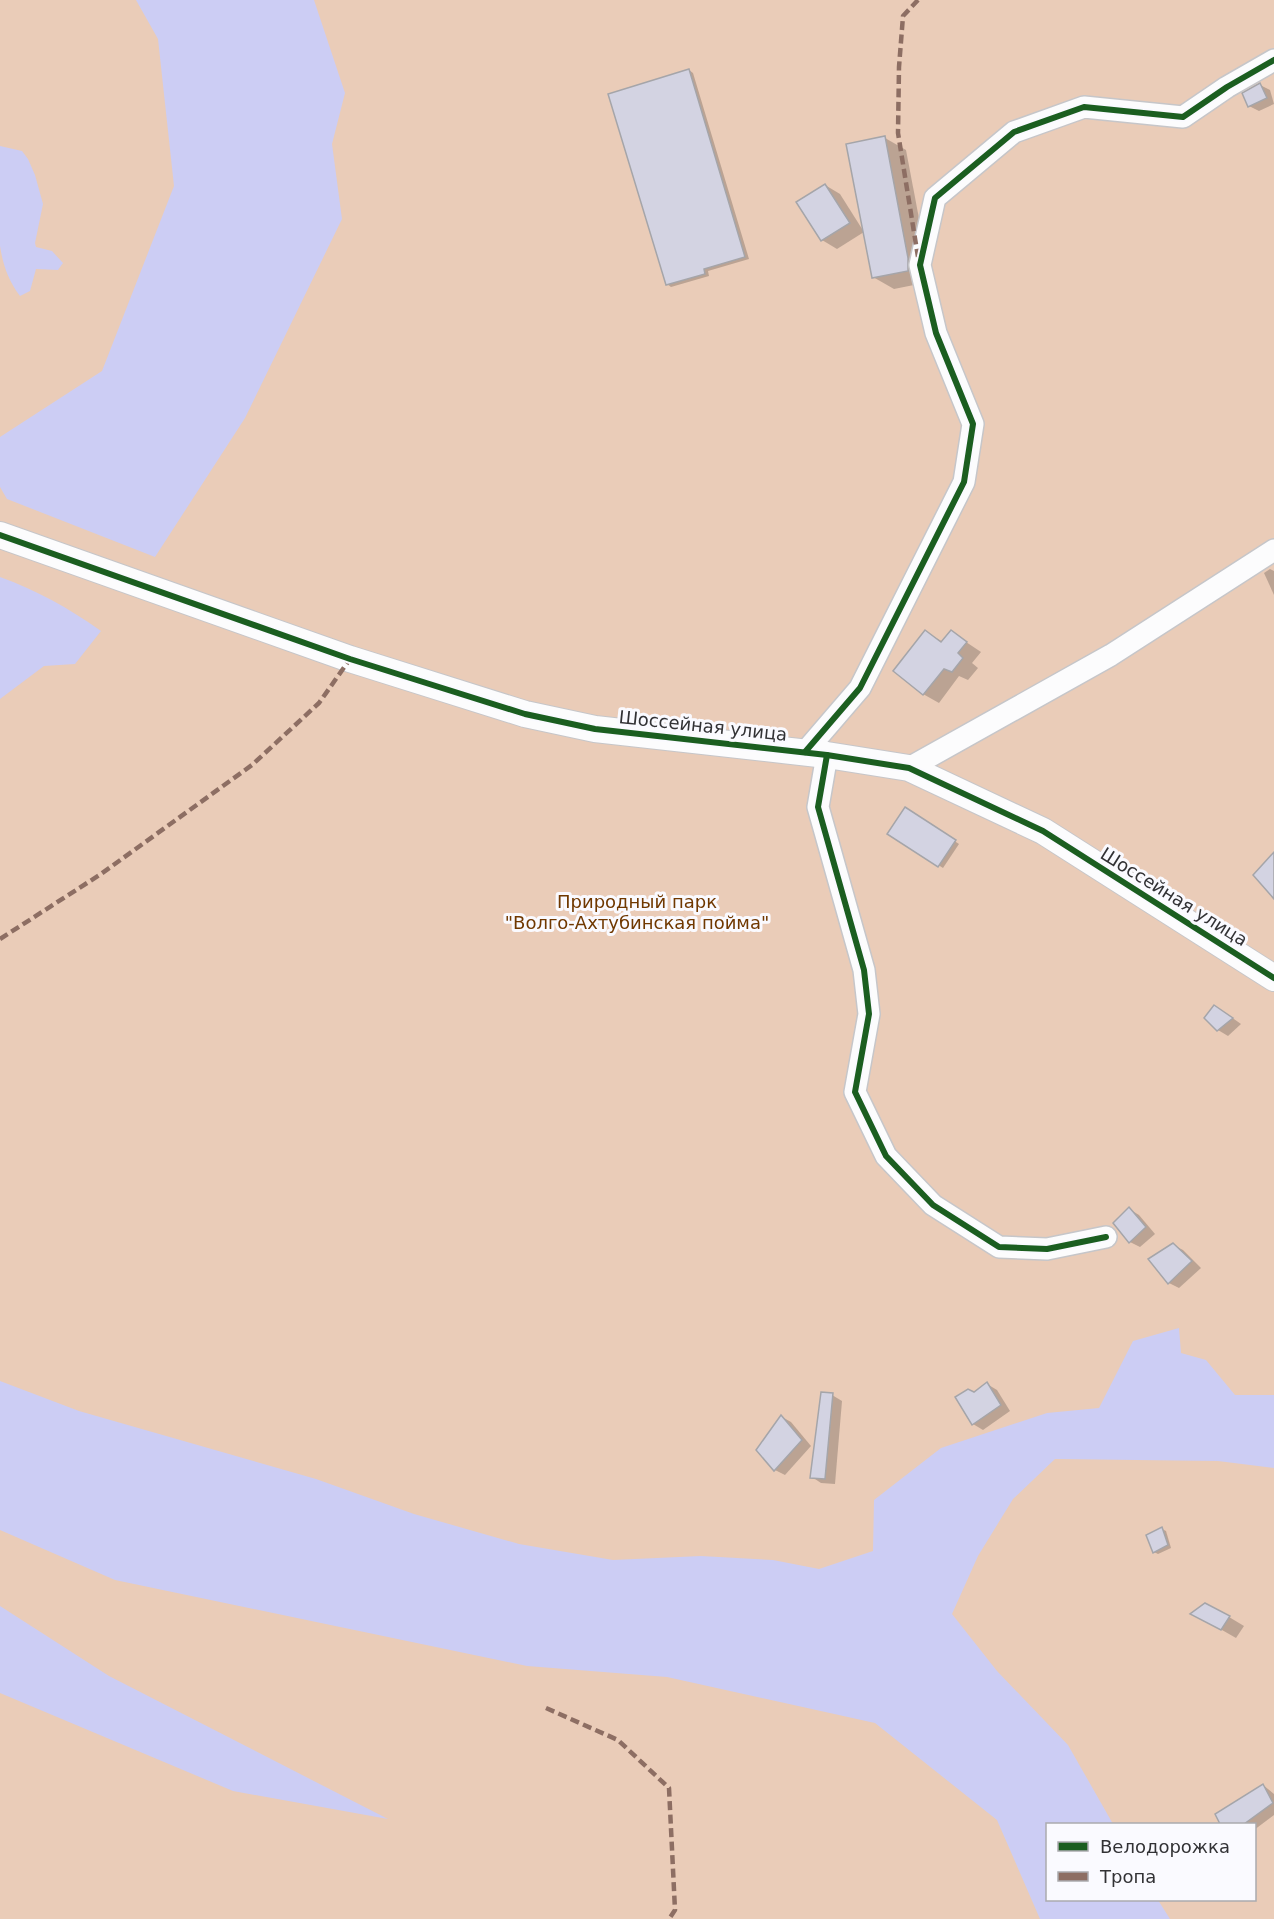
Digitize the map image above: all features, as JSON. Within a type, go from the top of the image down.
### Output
[{"type":"street","points":[[1106,1237],[1047,1249],[999,1246],[933,1205],[886,1156],[855,1092],[869,1014],[864,970],[818,807],[816,753],[860,688],[964,482],[973,424],[936,333],[920,266],[935,198],[1014,132],[1084,107],[1183,117],[1227,87],[1274,60]]},
{"type":"street","name":"Шоссейная улица","points":[[0,535],[350,659],[525,714],[595,729],[816,753],[909,768],[1043,831],[1274,978]]},
{"type":"street","points":[[909,768],[1111,655],[1274,550]]},
{"type":"green space","name":"Природный парк \"Волго-Ахтубинская пойма\"","points":[[0,0],[1274,0],[1274,1919],[0,1919]]},
{"type":"water","points":[[136,0],[314,0],[345,93],[332,144],[342,219],[245,418],[155,557],[7,499],[0,487],[0,437],[102,371],[174,186],[158,39]]},
{"type":"water","points":[[0,146],[22,151],[28,159],[43,204],[36,247],[52,251],[63,263],[58,270],[36,269],[30,291],[20,296],[7,272],[0,246]]},
{"type":"water","points":[[0,577],[52,600],[101,631],[75,664],[44,666],[0,699]]},
{"type":"water","points":[[1179,1328],[1181,1353],[1206,1360],[1235,1395],[1274,1395],[1274,1468],[1218,1461],[1055,1459],[1013,1499],[978,1556],[952,1614],[997,1671],[1068,1745],[1112,1823],[1046,1823],[1046,1901],[1159,1901],[1170,1919],[1040,1919],[997,1820],[875,1723],[667,1677],[527,1666],[115,1580],[0,1530],[0,1381],[79,1411],[316,1479],[414,1514],[519,1544],[613,1560],[701,1556],[773,1560],[819,1569],[873,1551],[874,1500],[941,1448],[1047,1413],[1099,1408],[1133,1341]]},
{"type":"water","points":[[0,1606],[109,1676],[388,1819],[233,1791],[0,1693]]},
{"type":"building","points":[[689,69],[745,257],[704,269],[705,274],[666,285],[608,94]]},
{"type":"building","points":[[1260,83],[1267,98],[1248,107],[1242,93]]},
{"type":"building","points":[[885,136],[908,258],[908,271],[872,278],[846,144]]},
{"type":"building","points":[[825,184],[850,223],[821,241],[796,202]]},
{"type":"building","points":[[925,630],[941,642],[951,630],[967,642],[958,653],[963,658],[952,672],[944,669],[923,695],[893,671]]},
{"type":"building","points":[[905,807],[956,840],[938,867],[887,834]]},
{"type":"building","points":[[1274,852],[1274,899],[1253,875]]},
{"type":"building","points":[[1214,1005],[1233,1018],[1217,1031],[1204,1018]]},
{"type":"building","points":[[1129,1207],[1146,1227],[1129,1243],[1113,1223]]},
{"type":"building","points":[[1173,1243],[1192,1261],[1168,1284],[1148,1259]]},
{"type":"building","points":[[987,1382],[1001,1405],[972,1425],[955,1397],[968,1389],[974,1392]]},
{"type":"building","points":[[821,1392],[833,1393],[825,1479],[810,1478]]},
{"type":"building","points":[[781,1415],[802,1440],[774,1471],[756,1450]]},
{"type":"building","points":[[1162,1527],[1168,1545],[1153,1553],[1146,1535]]},
{"type":"building","points":[[1205,1603],[1230,1616],[1221,1630],[1190,1614]]},
{"type":"building","points":[[1263,1784],[1273,1803],[1245,1823],[1220,1823],[1215,1814]]},
{"type":"marked path","points":[[918,0],[903,16],[899,67],[898,133],[918,257]]},
{"type":"marked path","points":[[0,939],[101,874],[252,765],[319,703],[350,659]]},
{"type":"marked path","points":[[546,1708],[618,1740],[669,1788],[675,1910],[669,1919]]},
{"type":"cycle path","points":[[805,752],[860,688],[964,482],[973,424],[936,333],[920,265],[935,198],[1014,132],[1084,107],[1183,117],[1227,87],[1274,60]]},
{"type":"cycle path","points":[[0,535],[350,659],[525,714],[595,729],[827,755],[909,768],[1043,831],[1274,978]]},
{"type":"cycle path","points":[[827,755],[818,807],[864,970],[869,1014],[855,1092],[886,1156],[933,1205],[999,1247],[1047,1249],[1106,1237]]}]
